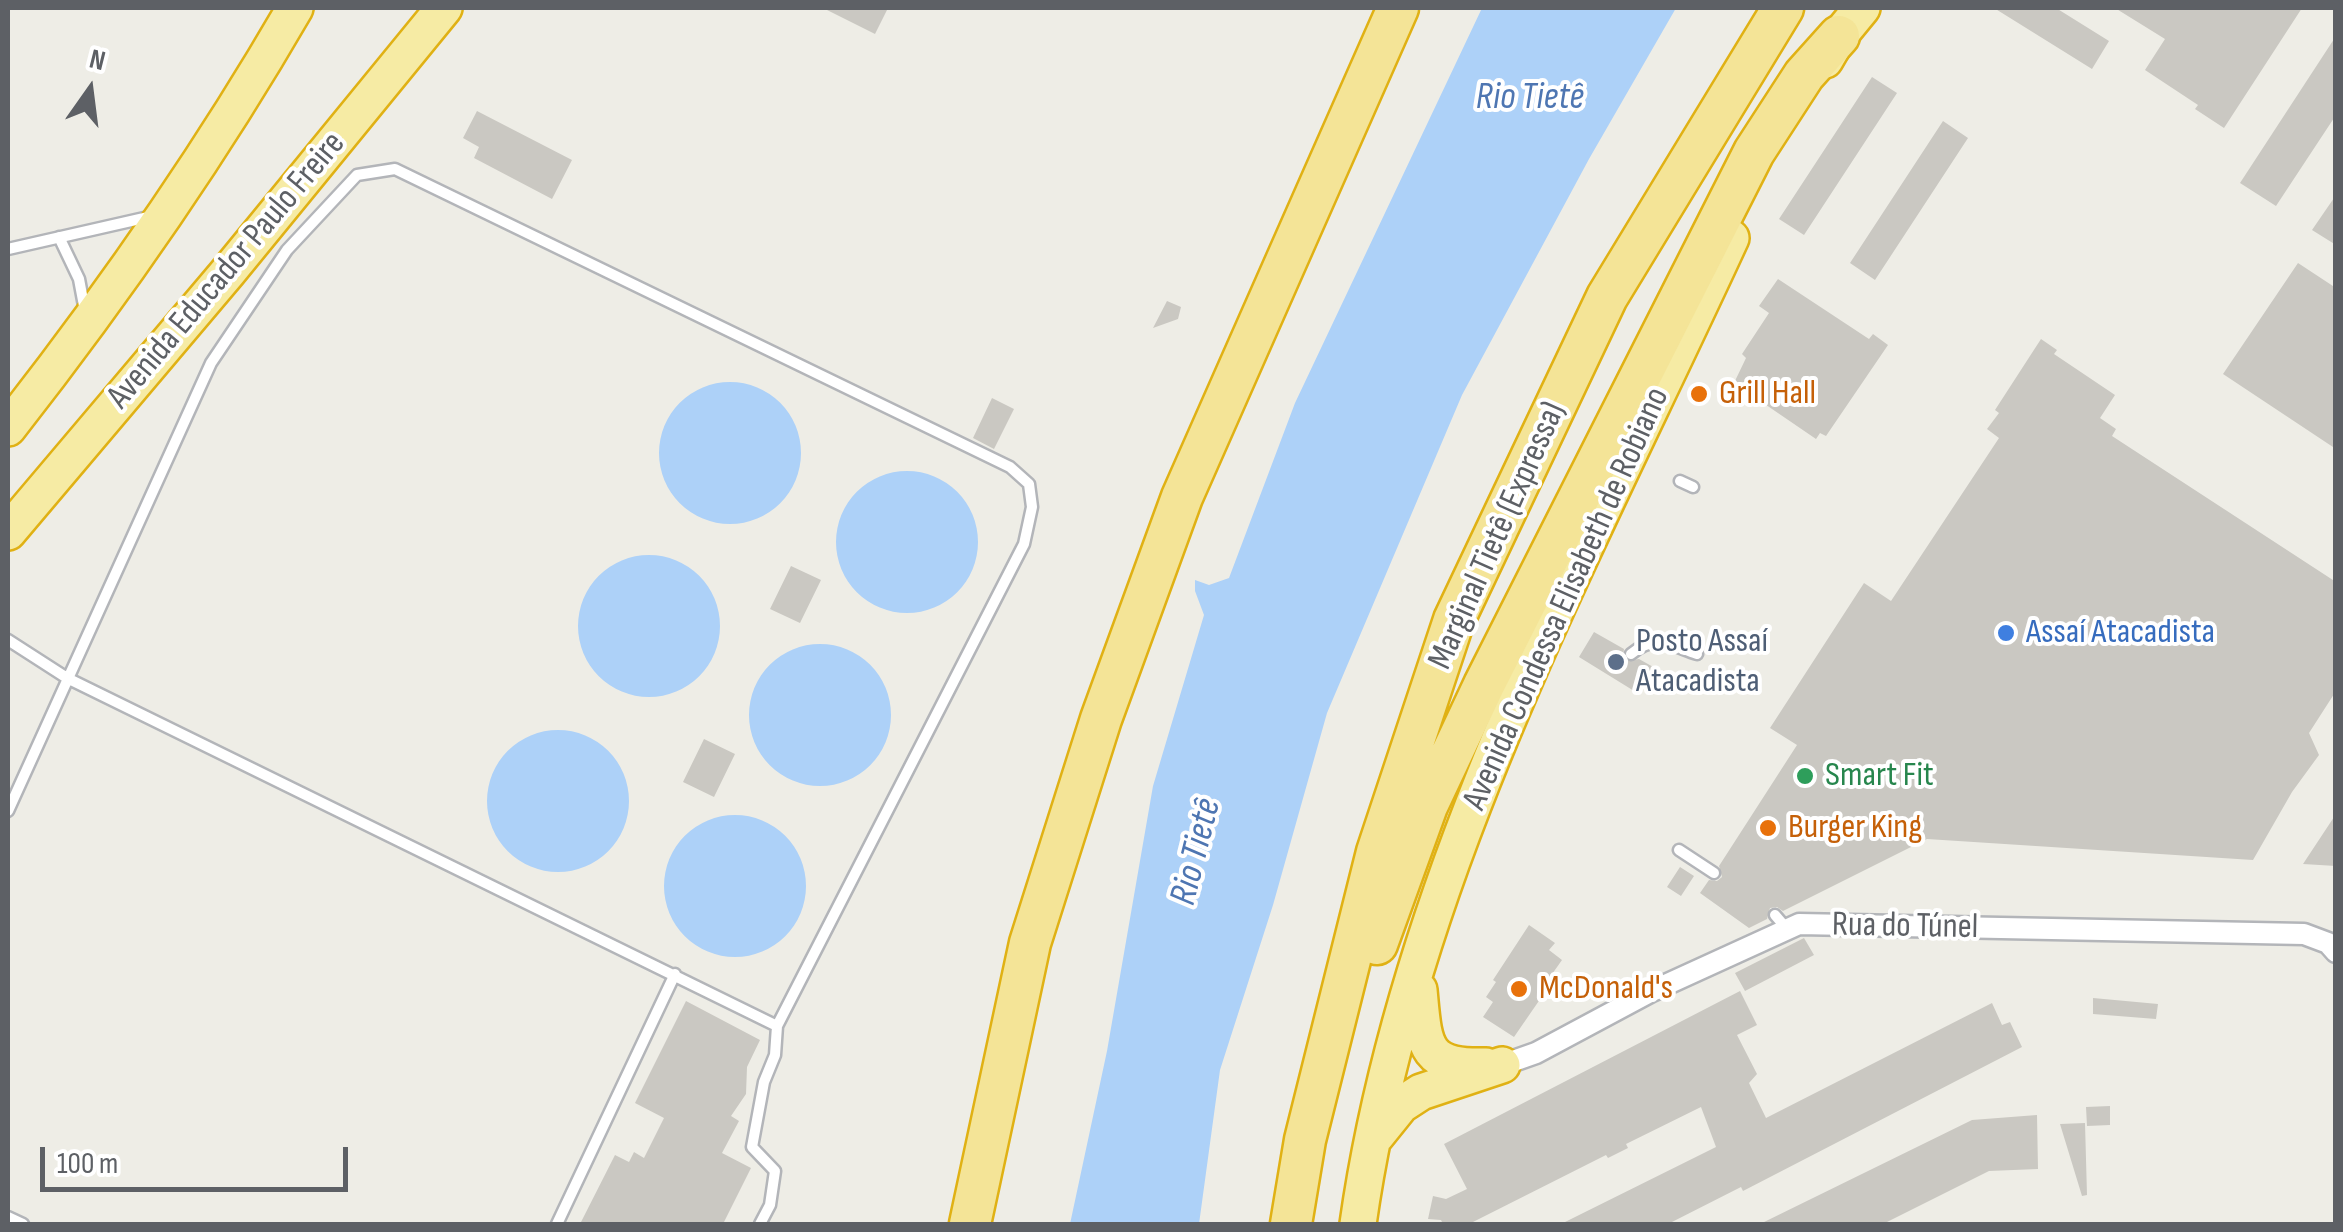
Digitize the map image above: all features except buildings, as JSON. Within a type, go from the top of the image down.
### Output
[{"type":"highway","name":"Avenida Educador Paulo Freire","points":[[8,428],[88,326],[166,214],[242,100],[295,8]]},
{"type":"highway","name":"Avenida Educador Paulo Freire","points":[[8,532],[444,8]]},
{"type":"highway","points":[[970,1224],[1030,943],[1100,719],[1182,498],[1398,8]]},
{"type":"highway","name":"Marginal Tietê (Expressa)","points":[[1292,1224],[1305,1140],[1377,852],[1454,620],[1607,297],[1784,8]]},
{"type":"highway","points":[[1305,1140],[1428,806],[1484,685],[1754,152],[1804,75],[1851,22]]},
{"type":"highway","name":"Avenida Condessa Elisabeth de Robiano","points":[[1358,1224],[1369,1144],[1417,971],[1449,868],[1502,732],[1760,175],[1851,22]]},
{"type":"highway","points":[[1417,971],[1423,1035],[1434,1056],[1457,1066],[1502,1065]]},
{"type":"highway","points":[[1369,1144],[1402,1105],[1420,1092],[1502,1065]]},
{"type":"street","name":"Rua do Túnel","points":[[1502,1065],[1536,1053],[1781,922],[2304,934],[2328,943],[2336,952]]},
{"type":"lane","points":[[8,811],[211,363],[287,250],[357,175],[396,169],[1010,467],[1029,484],[1032,507],[1024,544],[778,1026],[775,1055],[764,1082],[752,1148],[776,1170],[770,1205],[760,1224]]},
{"type":"lane","points":[[8,249],[166,214]]},
{"type":"lane","points":[[59,237],[78,279],[88,326]]},
{"type":"lane","points":[[1680,481],[1693,487]]},
{"type":"lane","points":[[8,640],[67,678],[778,1026]]},
{"type":"lane","points":[[1631,654],[1655,640],[1697,654]]},
{"type":"lane","points":[[1679,850],[1714,873]]},
{"type":"lane","points":[[556,1224],[675,974]]},
{"type":"lane","points":[[8,1217],[23,1224]]},
{"type":"water","name":"Rio Tietê","points":[[1482,8],[1676,8],[1589,159],[1462,395],[1327,713],[1273,905],[1220,1070],[1199,1224],[1070,1224],[1107,1051],[1153,786],[1204,615],[1195,580],[1209,585],[1229,578],[1295,403]]},
{"type":"water","points":[[730,382],[757,387],[780,403],[796,426],[801,453],[796,480],[780,503],[757,519],[730,524],[703,519],[680,503],[664,480],[659,453],[664,426],[680,403],[703,387]]},
{"type":"water","points":[[907,471],[934,476],[957,492],[973,515],[978,542],[973,569],[957,592],[934,608],[907,613],[880,608],[857,592],[841,569],[836,542],[841,515],[857,492],[880,476]]},
{"type":"water","points":[[649,555],[676,560],[699,576],[715,599],[720,626],[715,653],[699,676],[676,692],[649,697],[622,692],[599,676],[583,653],[578,626],[583,599],[599,576],[622,560]]},
{"type":"water","points":[[820,644],[847,649],[870,665],[886,688],[891,715],[886,742],[870,765],[847,781],[820,786],[793,781],[770,765],[754,742],[749,715],[754,688],[770,665],[793,649]]},
{"type":"water","points":[[558,730],[585,735],[608,751],[624,774],[629,801],[624,828],[608,851],[585,867],[558,872],[531,867],[508,851],[492,828],[487,801],[492,774],[508,751],[531,735]]},
{"type":"water","points":[[735,815],[762,820],[785,836],[801,859],[806,886],[801,913],[785,936],[762,952],[735,957],[708,952],[685,936],[669,913],[664,886],[669,859],[685,836],[708,820]]},
{"type":"place","name":"Grill Hall","points":[[1699,394]]},
{"type":"place","name":"Assaí Atacadista","points":[[2006,633]]},
{"type":"place","name":"Posto Assaí Atacadista","points":[[1616,662]]},
{"type":"place","name":"Smart Fit","points":[[1805,776]]},
{"type":"place","name":"Burger King","points":[[1768,828]]},
{"type":"place","name":"McDonald's","points":[[1519,989]]}]
